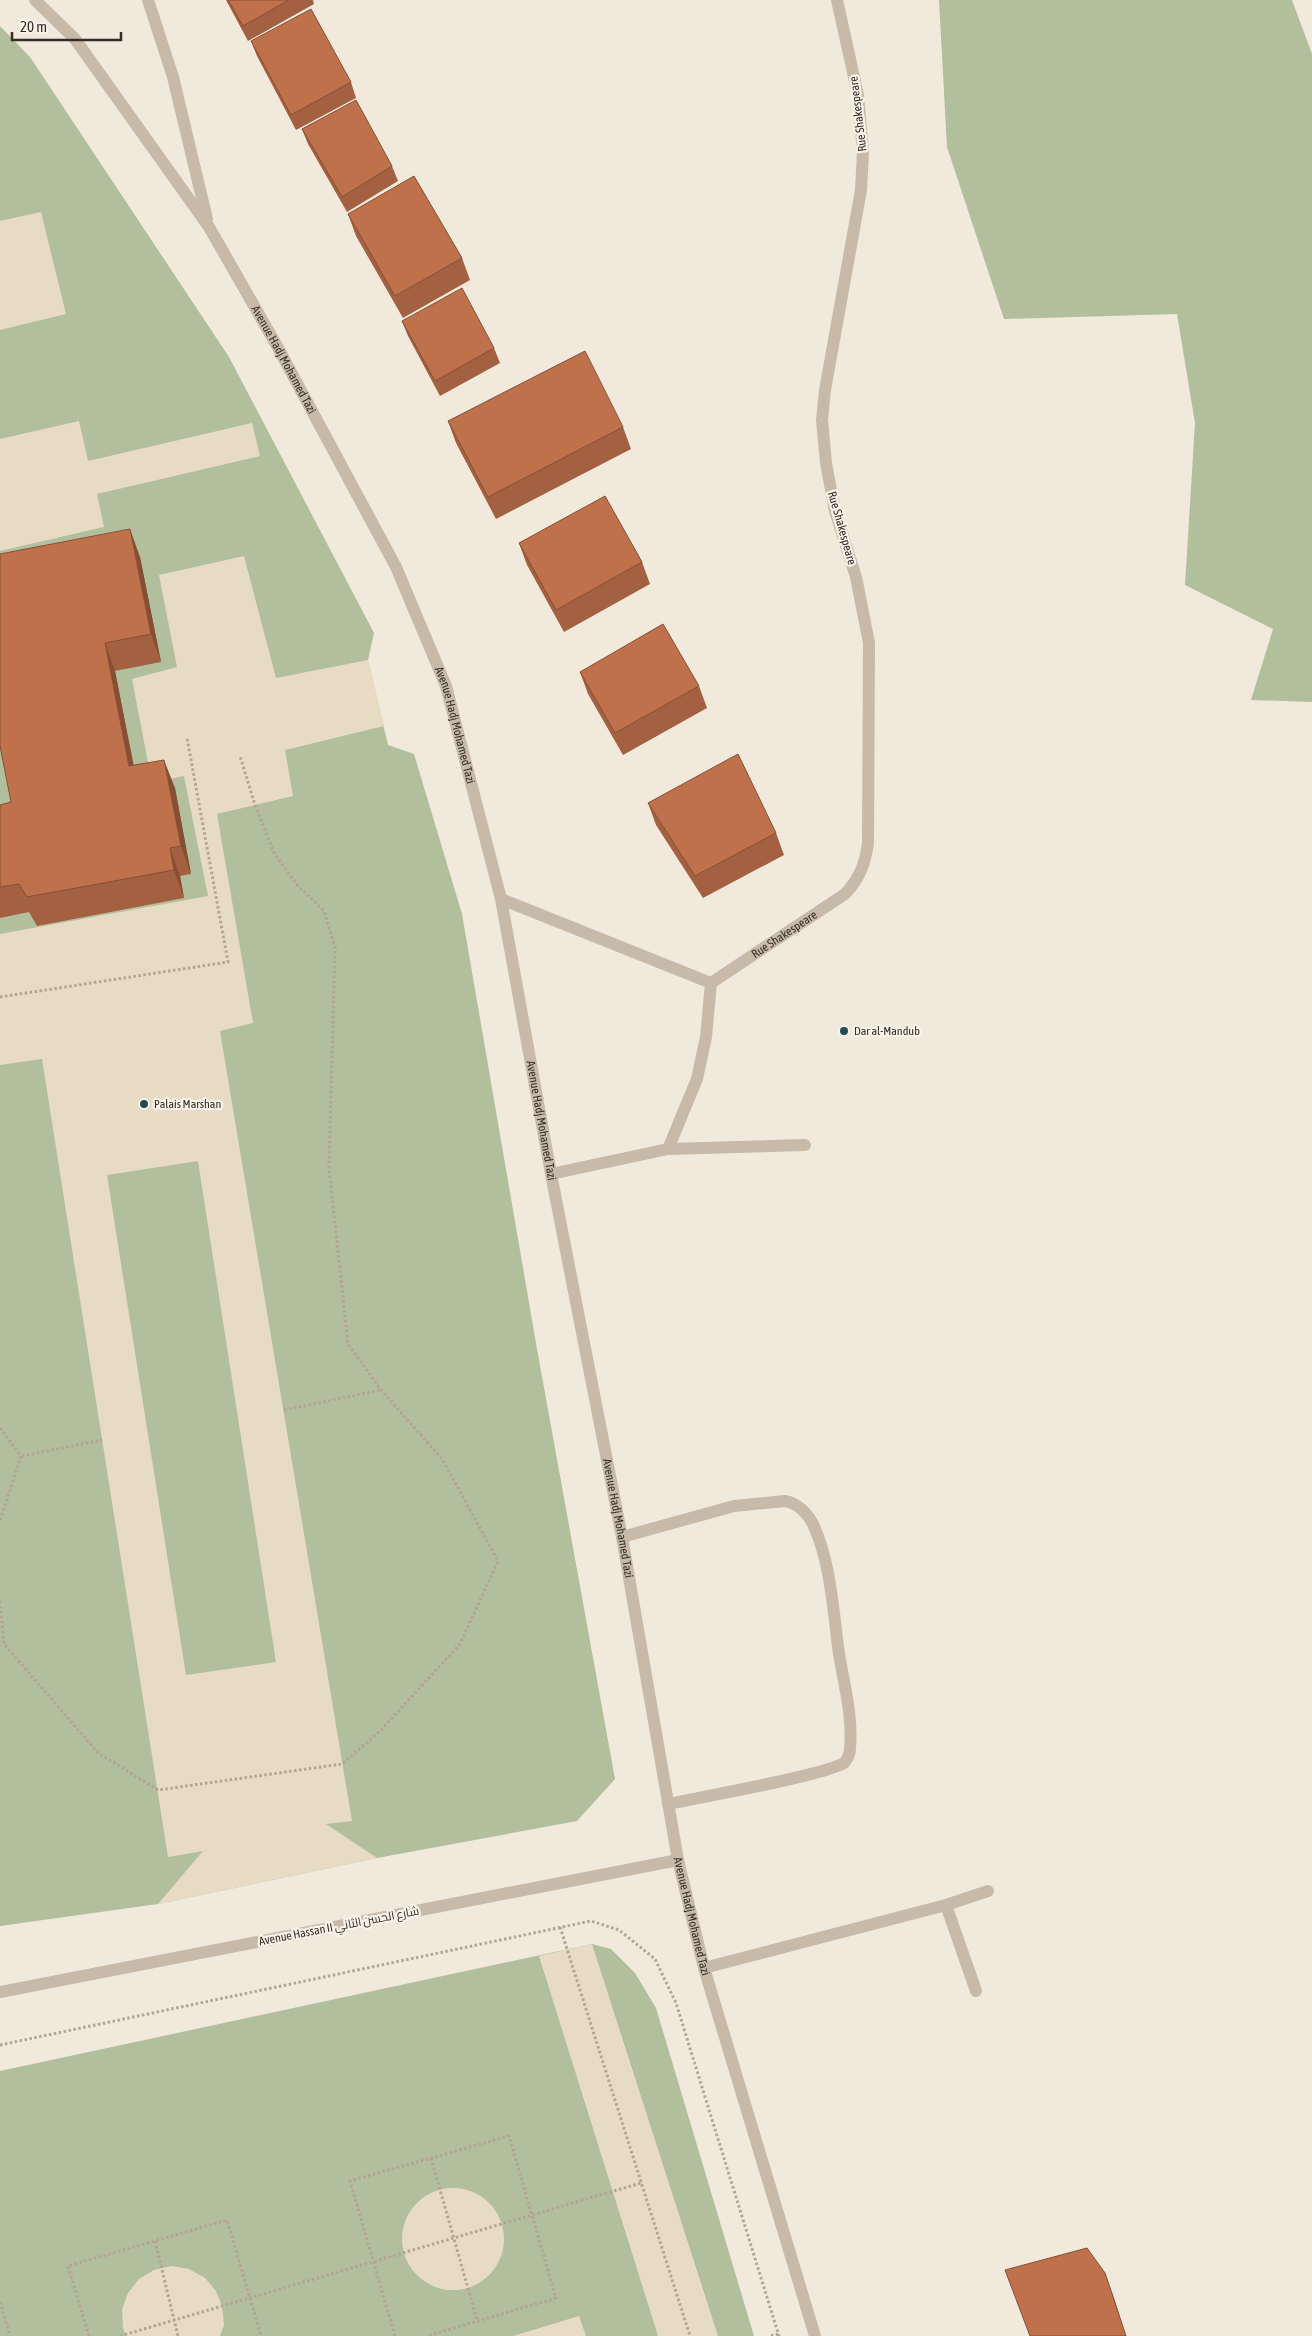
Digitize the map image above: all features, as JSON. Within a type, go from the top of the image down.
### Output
[{"type":"street","name":"Avenue Hadj Mohamed Tazi","points":[[36,0],[75,39],[208,227],[277,346],[382,541],[415,610],[446,686],[501,899],[551,1174],[622,1537],[678,1860],[704,1968],[815,2336]]},
{"type":"street","points":[[148,0],[174,77],[208,227]]},
{"type":"street","name":"Rue Shakespeare","points":[[711,982],[845,894],[864,868],[868,843],[869,643],[856,576],[835,511],[826,463],[822,420],[825,390],[862,190],[863,152],[858,96],[838,0]]},
{"type":"street","points":[[501,899],[711,982],[706,1037],[697,1079],[668,1149]]},
{"type":"street","points":[[551,1174],[668,1149],[805,1145]]},
{"type":"street","points":[[622,1537],[734,1506],[785,1500],[792,1502],[807,1514],[825,1562],[848,1708],[850,1749],[848,1758],[836,1767],[812,1774],[668,1804]]},
{"type":"street","name":"Avenue Hassan II شارع الحسن الثاني","points":[[0,1992],[678,1860]]},
{"type":"street","points":[[704,1968],[946,1905],[988,1891]]},
{"type":"street","points":[[946,1905],[976,1991]]},
{"type":"path","points":[[0,997],[228,962],[187,738]]},
{"type":"path","points":[[0,1601],[4,1644],[98,1753],[158,1790],[342,1764],[381,1730],[460,1644],[498,1561],[442,1459],[381,1390],[348,1344],[330,1178],[335,947],[324,911],[298,886],[274,852],[255,805],[240,756]]},
{"type":"path","points":[[284,1410],[381,1390]]},
{"type":"path","points":[[0,1428],[21,1456]]},
{"type":"path","points":[[21,1456],[102,1440]]},
{"type":"path","points":[[0,1521],[21,1456]]},
{"type":"path","points":[[0,2045],[591,1921],[619,1930],[655,1959],[676,2003],[779,2335],[771,2336]]},
{"type":"path","points":[[560,1927],[690,2336]]},
{"type":"path","points":[[395,2336],[350,2181],[509,2136],[556,2298],[427,2336]]},
{"type":"path","points":[[431,2158],[477,2320]]},
{"type":"path","points":[[120,2336],[641,2183]]},
{"type":"path","points":[[89,2336],[68,2266],[227,2220],[261,2336]]},
{"type":"path","points":[[155,2241],[178,2336]]},
{"type":"path","points":[[0,2302],[10,2336]]},
{"type":"green space","points":[[939,0],[1292,0],[1312,54],[1312,702],[1251,700],[1273,629],[1185,585],[1195,423],[1177,314],[1004,319],[947,147]]},
{"type":"green space","points":[[0,26],[30,57],[229,357],[374,633],[368,660],[388,745],[414,754],[462,914],[537,1349],[615,1779],[577,1821],[377,1858],[158,1904],[0,1926]]},
{"type":"green space","points":[[592,1944],[611,1949],[635,1973],[656,2008],[754,2336],[0,2336],[0,2071]]},
{"type":"shaded area","points":[[41,212],[66,314],[0,330],[0,221]]},
{"type":"shaded area","points":[[79,421],[88,461],[252,423],[260,456],[97,494],[104,527],[0,551],[0,439]]},
{"type":"shaded area","points":[[244,556],[276,678],[368,660],[384,726],[285,750],[293,796],[217,814],[253,1023],[220,1031],[352,1821],[326,1824],[377,1858],[158,1904],[203,1851],[168,1857],[42,1059],[0,1065],[0,934],[208,896],[184,776],[152,783],[132,679],[177,667],[159,575]],"holes":[[[198,1161],[276,1662],[186,1675],[107,1175]]]},
{"type":"shaded area","points":[[592,1944],[718,2336],[658,2336],[539,1956]]},
{"type":"shaded area","points":[[453,2188],[472,2192],[489,2203],[500,2220],[504,2239],[500,2258],[489,2275],[472,2286],[453,2290],[434,2286],[417,2275],[406,2258],[402,2239],[406,2220],[417,2203],[434,2192]]},
{"type":"shaded area","points":[[171,2266],[189,2269],[205,2278],[216,2291],[222,2306],[224,2325],[220,2336],[126,2336],[123,2328],[122,2310],[128,2293],[139,2279],[154,2270]]},
{"type":"shaded area","points":[[579,2316],[586,2336],[513,2336]]},
{"type":"building","points":[[228,0],[289,0],[243,26]]},
{"type":"building","points":[[311,9],[351,82],[291,115],[251,41]]},
{"type":"building","points":[[356,100],[392,166],[342,197],[302,129]]},
{"type":"building","points":[[414,176],[462,258],[395,296],[348,214]]},
{"type":"building","points":[[462,288],[494,348],[435,381],[402,321]]},
{"type":"building","points":[[585,351],[623,427],[488,497],[448,421]]},
{"type":"building","points":[[605,496],[642,562],[556,610],[519,543]]},
{"type":"building","points":[[130,529],[151,634],[105,643],[129,766],[164,760],[181,846],[170,848],[174,870],[27,897],[19,884],[0,887],[0,805],[11,802],[0,746],[0,554]]},
{"type":"building","points":[[663,624],[699,686],[615,733],[580,672]]},
{"type":"building","points":[[738,754],[776,833],[695,876],[648,803]]},
{"type":"building","points":[[1087,2248],[1105,2273],[1126,2336],[1030,2336],[1005,2270]]},
{"type":"place","name":"Dar al-Mandub","points":[[844,1031]]},
{"type":"place","name":"Palais Marshan","points":[[144,1104]]}]
